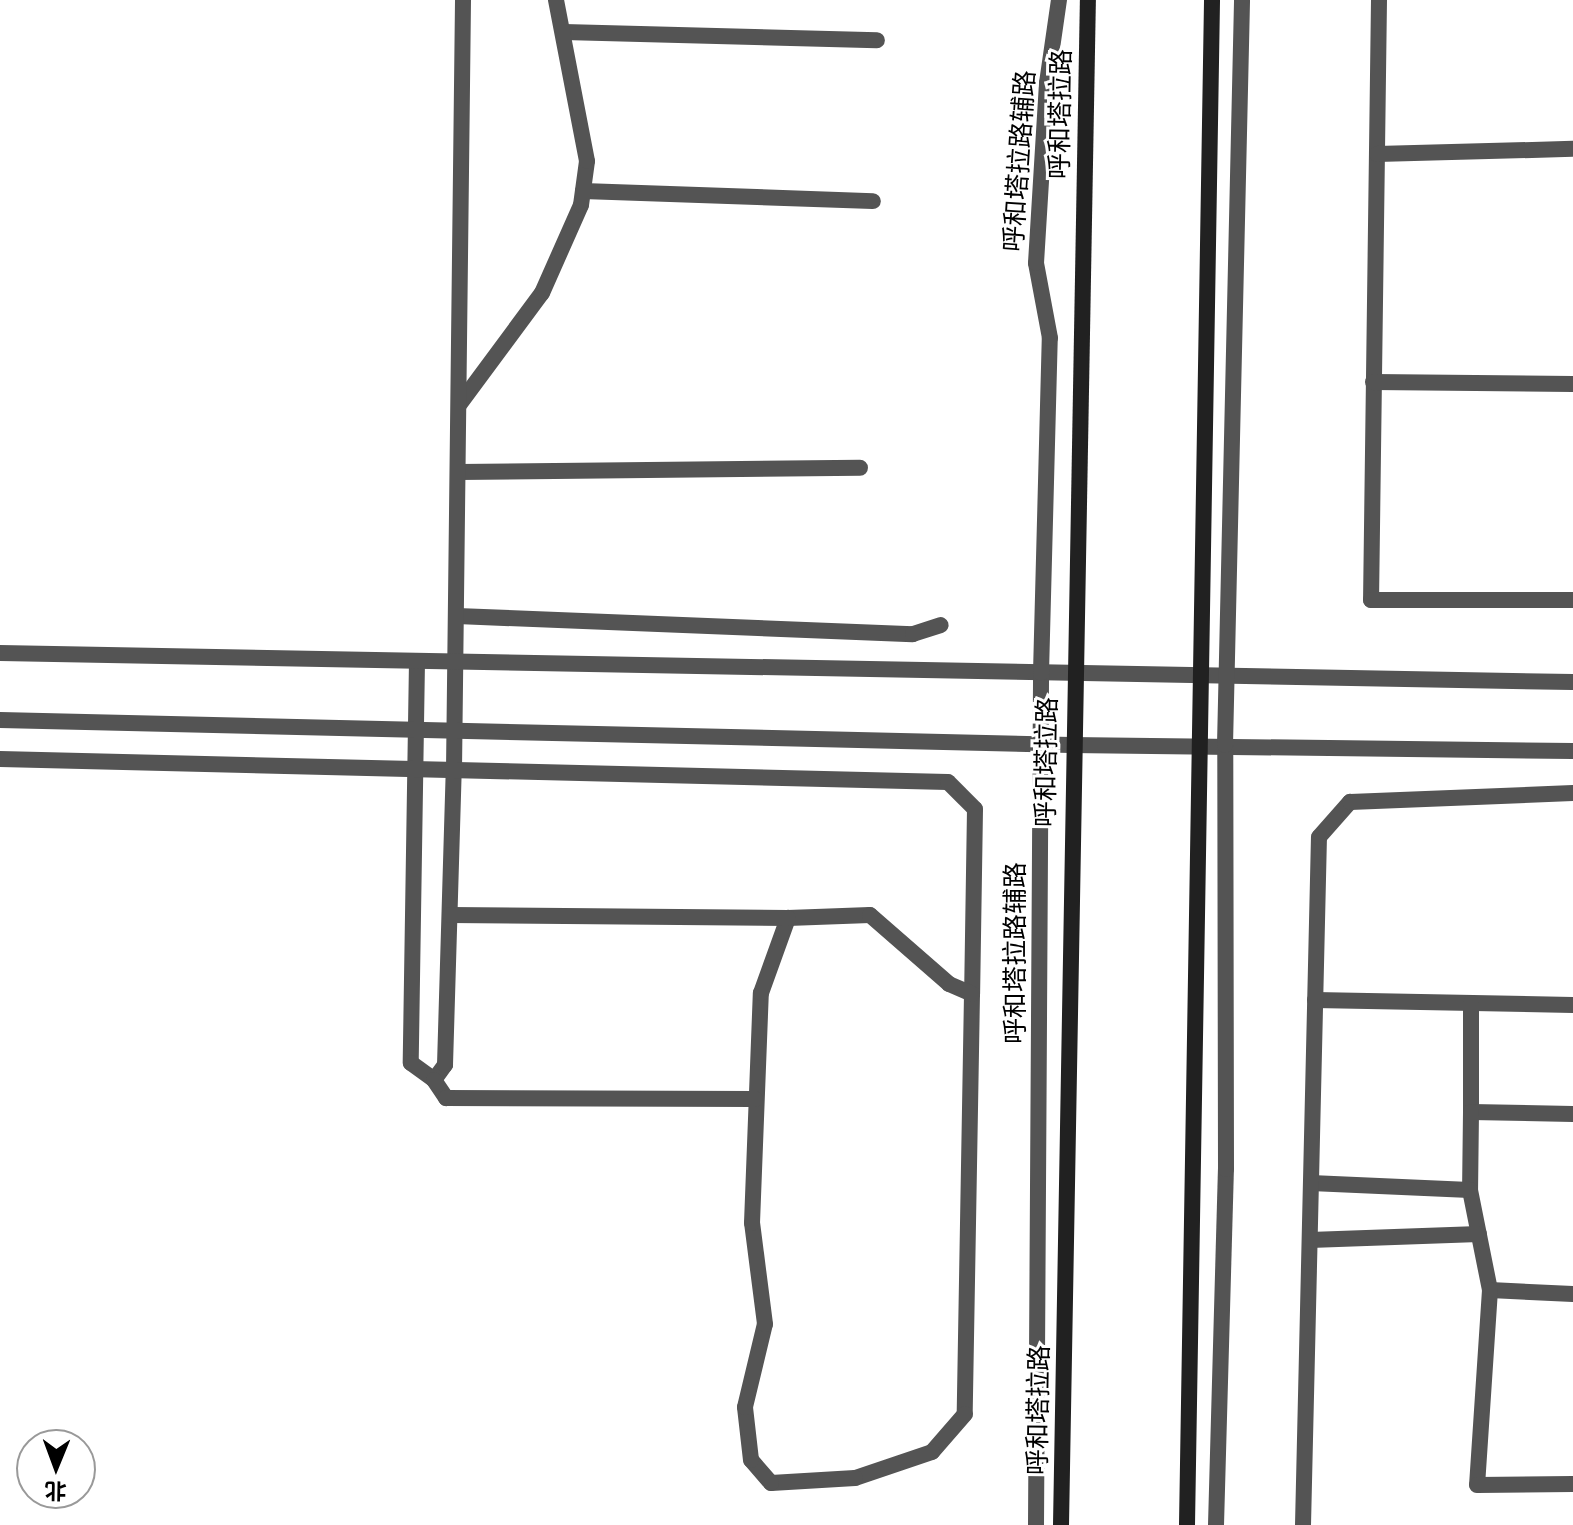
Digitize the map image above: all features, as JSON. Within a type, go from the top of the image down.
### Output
[{"type":"main road","name":"呼和塔拉路","points":[[1061,1525],[1072,674],[1088,0]]},
{"type":"main road","points":[[1187,1525],[1212,0]]},
{"type":"street","points":[[434,1080],[445,1065],[457,662],[463,0]]},
{"type":"street","points":[[459,405],[542,293],[583,191],[587,161],[556,0]]},
{"type":"street","name":"呼和塔拉路辅路","points":[[1036,1525],[1041,673],[1050,338],[1036,263],[1047,83],[1059,0]]},
{"type":"street","points":[[1216,1525],[1226,1169],[1225,745],[1242,0]]},
{"type":"street","points":[[1379,0],[1371,600],[1573,600]]},
{"type":"street","points":[[564,32],[877,40]]},
{"type":"street","points":[[1377,154],[1573,149]]},
{"type":"street","points":[[583,191],[873,201]]},
{"type":"street","points":[[1373,382],[1573,384]]},
{"type":"street","points":[[459,472],[860,468]]},
{"type":"street","points":[[457,616],[913,634],[941,625]]},
{"type":"street","points":[[0,653],[1573,682]]},
{"type":"street","points":[[417,661],[411,1063],[434,1080],[446,1098],[755,1099]]},
{"type":"street","points":[[0,720],[1071,745],[1573,751]]},
{"type":"street","points":[[0,759],[948,782],[975,809],[965,1414],[932,1452],[855,1478],[771,1483],[751,1460],[745,1407],[765,1324],[752,1223],[761,993],[788,918]]},
{"type":"street","points":[[1303,1525],[1319,837],[1350,802],[1573,793]]},
{"type":"street","points":[[450,915],[788,918],[870,915],[949,984],[972,994]]},
{"type":"street","points":[[1315,1000],[1573,1005]]},
{"type":"street","points":[[1471,1003],[1470,1190],[1490,1290],[1477,1485],[1573,1484]]},
{"type":"street","points":[[1471,1112],[1573,1114]]},
{"type":"street","points":[[1311,1183],[1470,1190]]},
{"type":"street","points":[[1310,1240],[1479,1234]]},
{"type":"street","points":[[1490,1290],[1573,1294]]}]
